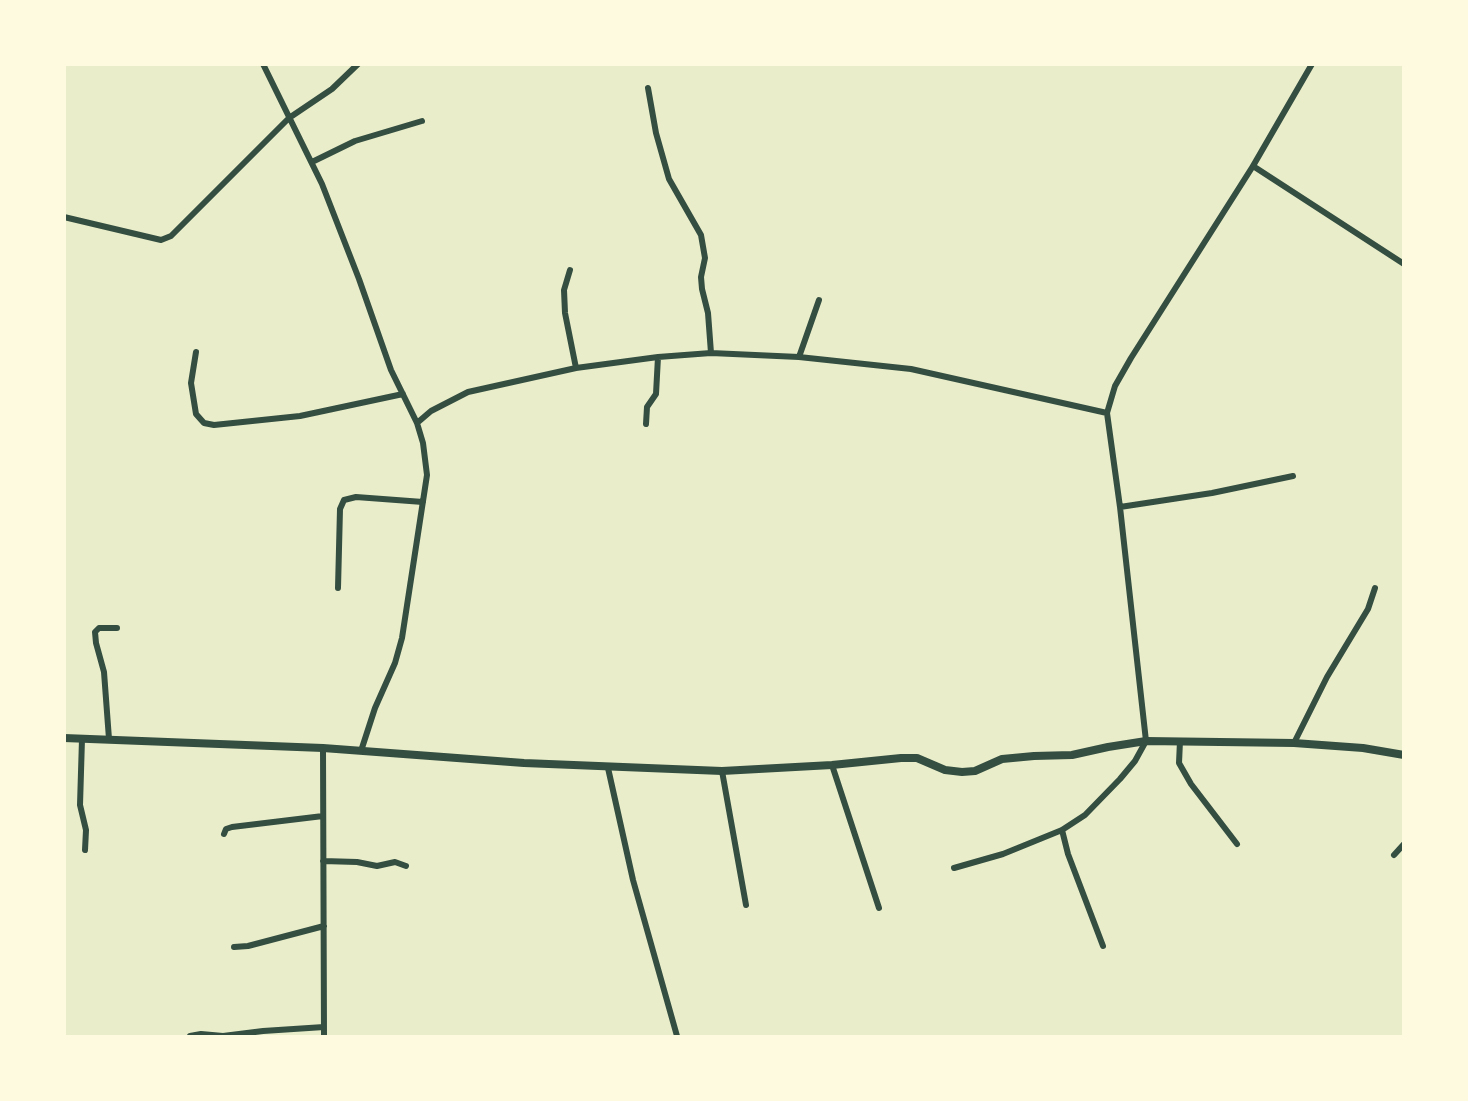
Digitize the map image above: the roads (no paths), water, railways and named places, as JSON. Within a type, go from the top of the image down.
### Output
[{"type":"street","points":[[263,64],[312,162],[359,279],[391,370],[417,423],[423,443],[427,475],[402,638],[395,663],[375,708],[361,751]]},
{"type":"street","points":[[64,217],[161,240],[171,236],[290,118],[332,89],[358,64]]},
{"type":"street","points":[[954,868],[1003,854],[1062,830],[1085,815],[1135,761],[1146,741],[1120,507],[1107,413],[1115,386],[1131,358],[1253,166],[1312,64]]},
{"type":"street","points":[[648,88],[656,133],[669,179],[701,235],[705,258],[701,277],[702,289],[708,313],[711,353]]},
{"type":"street","points":[[312,162],[355,141],[422,121]]},
{"type":"street","points":[[1253,166],[1404,264]]},
{"type":"street","points":[[570,270],[564,290],[565,313],[576,368]]},
{"type":"street","points":[[799,357],[819,300]]},
{"type":"street","points":[[196,352],[191,383],[196,414],[204,423],[214,425],[300,416],[403,393]]},
{"type":"street","points":[[417,423],[431,411],[468,392],[576,368],[658,357],[711,353],[799,357],[911,369],[1107,413]]},
{"type":"street","points":[[646,424],[647,407],[656,394],[658,357]]},
{"type":"street","points":[[1120,507],[1212,493],[1293,476]]},
{"type":"street","points":[[338,588],[340,509],[344,500],[356,497],[423,502]]},
{"type":"street","points":[[1294,743],[1331,669],[1368,609],[1375,588]]},
{"type":"street","points":[[109,739],[104,672],[95,632],[99,628],[117,628]]},
{"type":"street","points":[[64,738],[323,748],[608,768],[722,771],[917,758],[945,770],[969,772],[1002,759],[1072,755],[1146,741],[1294,743],[1364,748],[1404,755]]},
{"type":"street","points":[[82,739],[80,805],[86,830],[85,850]]},
{"type":"street","points":[[1180,741],[1179,763],[1191,784],[1237,844]]},
{"type":"street","points":[[323,748],[324,1036]]},
{"type":"street","points":[[832,765],[879,908]]},
{"type":"street","points":[[608,768],[633,880],[677,1036]]},
{"type":"street","points":[[722,771],[746,905]]},
{"type":"street","points":[[224,834],[226,829],[232,827],[323,816]]},
{"type":"street","points":[[1062,830],[1068,854],[1103,946]]},
{"type":"street","points":[[1395,855],[1404,844]]},
{"type":"street","points":[[323,861],[357,862],[377,866],[395,862],[406,866]]},
{"type":"street","points":[[234,947],[248,946],[324,926]]},
{"type":"street","points":[[190,1036],[201,1034],[224,1036],[324,1027]]}]
